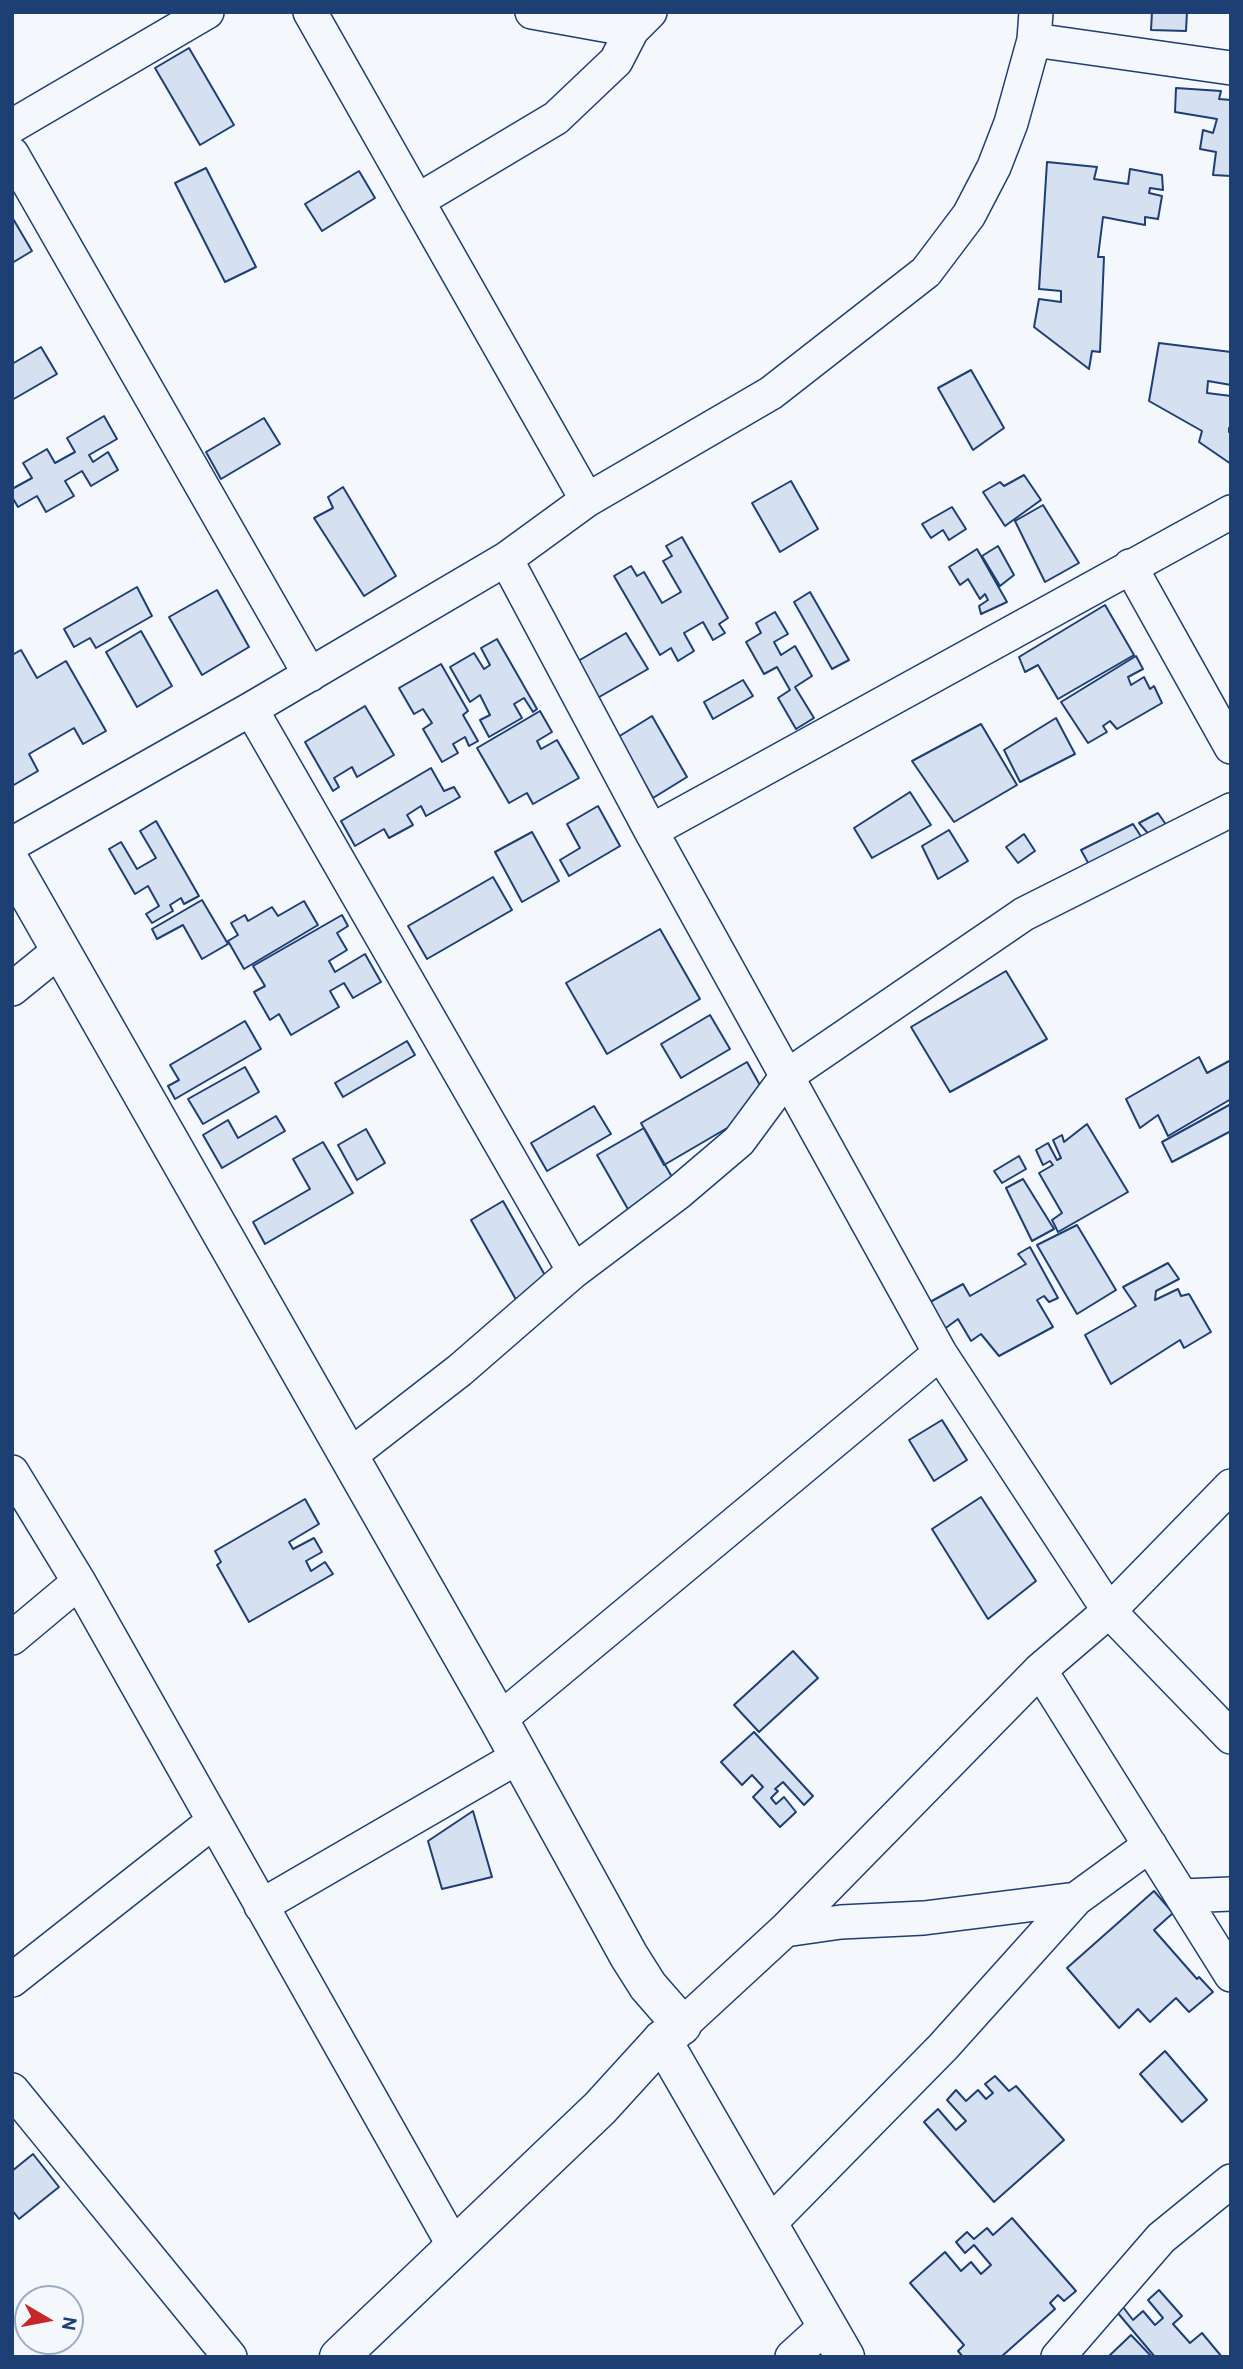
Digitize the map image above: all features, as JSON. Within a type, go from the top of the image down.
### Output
[{"type":"main road","points":[[12,865],[648,1986],[768,2225],[836,2341]]},
{"type":"main road","points":[[339,2357],[600,2108],[672,2033]]},
{"type":"street","points":[[12,126],[207,12]]},
{"type":"street","points":[[310,12],[587,500]]},
{"type":"street","points":[[417,201],[556,118],[616,61],[641,21],[532,12]]},
{"type":"street","points":[[12,844],[310,675],[506,559],[587,500],[771,393],[926,272],[969,215],[994,167],[1011,123],[1035,26],[1231,68]]},
{"type":"street","points":[[12,154],[310,675]]},
{"type":"street","points":[[651,831],[1231,512]]},
{"type":"street","points":[[506,559],[651,831],[940,1353],[1109,1611],[1231,1737]]},
{"type":"street","points":[[1130,566],[1231,747]]},
{"type":"street","points":[[251,709],[574,1271]]},
{"type":"street","points":[[348,1457],[460,1370],[574,1271],[679,1192],[739,1141],[787,1076],[1024,914],[1231,810]]},
{"type":"street","points":[[12,989],[60,950]]},
{"type":"street","points":[[499,1720],[940,1353]]},
{"type":"street","points":[[12,1472],[79,1582],[455,2248]]},
{"type":"street","points":[[672,2033],[785,1930],[1040,1670],[1109,1611],[1231,1486]]},
{"type":"street","points":[[12,1637],[79,1582]]},
{"type":"street","points":[[1040,1670],[1231,1975]]},
{"type":"street","points":[[261,1906],[518,1757]]},
{"type":"street","points":[[12,1980],[214,1821]]},
{"type":"street","points":[[768,2225],[943,2047],[1076,1899],[1150,1845]]},
{"type":"street","points":[[1182,1896],[1231,1894]]},
{"type":"street","points":[[785,1930],[841,1922],[924,1918],[1076,1899]]},
{"type":"street","points":[[12,2090],[230,2357]]},
{"type":"street","points":[[1058,2357],[1161,2238],[1231,2181]]},
{"type":"street","points":[[792,2357],[836,2341]]},
{"type":"building","points":[[1152,12],[1187,12],[1186,31],[1151,30]]},
{"type":"building","points":[[189,48],[234,125],[200,145],[155,68]]},
{"type":"building","points":[[1176,88],[1221,91],[1219,99],[1231,100],[1231,176],[1213,175],[1216,152],[1200,149],[1203,130],[1213,133],[1217,119],[1175,112]]},
{"type":"building","points":[[1047,162],[1097,167],[1094,179],[1128,184],[1130,169],[1162,175],[1163,190],[1150,188],[1149,193],[1162,196],[1158,219],[1145,217],[1145,225],[1103,217],[1098,257],[1104,257],[1100,352],[1092,351],[1089,369],[1034,327],[1039,299],[1061,302],[1061,291],[1039,289]]},
{"type":"building","points":[[206,168],[256,267],[225,282],[175,183]]},
{"type":"building","points":[[359,171],[375,198],[322,231],[305,204]]},
{"type":"building","points":[[12,217],[32,251],[12,263]]},
{"type":"building","points":[[1159,343],[1231,352],[1231,385],[1208,381],[1207,393],[1231,396],[1231,464],[1199,442],[1202,431],[1149,401]]},
{"type":"building","points":[[41,347],[57,374],[12,400],[12,364]]},
{"type":"building","points":[[971,370],[1004,428],[973,450],[938,388]]},
{"type":"building","points":[[104,416],[117,439],[89,455],[93,462],[108,452],[118,470],[91,486],[82,471],[65,481],[74,496],[46,512],[37,496],[18,507],[12,497],[12,489],[32,478],[23,463],[47,449],[55,463],[75,452],[67,438]]},
{"type":"building","points":[[264,418],[280,444],[221,479],[206,452]]},
{"type":"building","points":[[1024,475],[1041,500],[1005,526],[983,492],[1000,482],[1004,486]]},
{"type":"building","points":[[791,481],[818,529],[780,552],[752,503]]},
{"type":"building","points":[[343,487],[396,576],[364,596],[314,518],[333,508],[328,497]]},
{"type":"building","points":[[1043,505],[1079,563],[1045,582],[1015,521]]},
{"type":"building","points":[[952,507],[966,529],[949,540],[943,530],[931,538],[922,524]]},
{"type":"building","points":[[682,537],[728,618],[719,624],[725,633],[713,640],[703,622],[684,633],[694,651],[678,661],[671,648],[660,655],[614,576],[631,566],[637,576],[644,572],[662,603],[681,592],[663,561],[672,556],[666,546]]},
{"type":"building","points":[[998,546],[1014,575],[1000,586],[982,556]]},
{"type":"building","points":[[977,549],[1007,602],[981,614],[979,606],[988,600],[985,594],[980,599],[968,579],[960,585],[949,567]]},
{"type":"building","points":[[137,587],[152,616],[96,648],[90,638],[74,647],[64,629]]},
{"type":"building","points":[[217,590],[249,647],[202,675],[169,617]]},
{"type":"building","points":[[810,592],[849,660],[832,669],[794,602]]},
{"type":"building","points":[[1105,605],[1134,655],[1058,699],[1038,665],[1025,672],[1019,657]]},
{"type":"building","points":[[775,612],[788,634],[774,642],[781,655],[795,646],[812,676],[795,687],[814,718],[796,729],[778,698],[790,690],[777,667],[764,674],[746,642],[761,633],[756,623]]},
{"type":"building","points":[[141,631],[172,686],[137,707],[106,652]]},
{"type":"building","points":[[626,633],[648,669],[594,700],[573,664]]},
{"type":"building","points":[[497,639],[537,709],[533,712],[524,698],[514,704],[522,718],[489,737],[480,720],[490,715],[480,695],[470,702],[450,667],[474,653],[484,669],[490,665],[481,648]]},
{"type":"building","points":[[21,650],[37,678],[66,661],[106,731],[83,744],[74,728],[29,754],[38,771],[12,786],[12,655]]},
{"type":"building","points":[[1136,656],[1143,669],[1128,677],[1131,685],[1144,677],[1150,689],[1154,686],[1162,703],[1117,729],[1110,721],[1103,726],[1107,732],[1088,743],[1061,702]]},
{"type":"building","points":[[441,664],[468,711],[463,715],[478,741],[469,746],[465,737],[453,744],[458,753],[442,762],[423,729],[432,723],[423,709],[414,714],[399,688]]},
{"type":"building","points":[[743,680],[753,696],[713,719],[704,702]]},
{"type":"building","points":[[365,706],[394,755],[357,777],[352,767],[334,778],[339,787],[333,791],[305,742]]},
{"type":"building","points":[[540,711],[552,732],[537,741],[541,749],[557,740],[579,778],[533,804],[527,793],[509,803],[477,748]]},
{"type":"building","points":[[652,716],[687,777],[653,798],[618,737]]},
{"type":"building","points":[[1056,718],[1075,754],[1020,782],[1004,750]]},
{"type":"building","points":[[981,724],[1017,785],[954,822],[912,761]]},
{"type":"building","points":[[431,768],[444,791],[454,787],[460,797],[426,816],[421,806],[407,815],[413,825],[389,838],[384,829],[355,846],[341,821]]},
{"type":"building","points":[[910,792],[931,825],[872,858],[854,828]]},
{"type":"building","points":[[598,806],[620,846],[569,876],[560,860],[580,848],[567,824]]},
{"type":"building","points":[[1158,813],[1169,829],[1152,838],[1139,823]]},
{"type":"building","points":[[156,821],[199,896],[184,904],[181,898],[170,905],[173,911],[152,923],[146,914],[159,906],[148,886],[135,894],[109,849],[121,842],[137,869],[156,858],[140,831]]},
{"type":"building","points":[[1133,824],[1144,841],[1091,868],[1081,850]]},
{"type":"building","points":[[949,830],[968,861],[938,879],[922,846]]},
{"type":"building","points":[[532,832],[559,881],[522,902],[495,852]]},
{"type":"building","points":[[1024,834],[1035,851],[1018,863],[1006,847]]},
{"type":"building","points":[[493,877],[512,910],[427,959],[408,926]]},
{"type":"building","points":[[202,900],[228,944],[202,959],[183,925],[157,939],[152,929]]},
{"type":"building","points":[[304,901],[318,925],[244,969],[228,941],[238,935],[231,923],[245,915],[248,921],[272,907],[278,916]]},
{"type":"building","points":[[342,915],[348,926],[337,933],[347,950],[329,961],[335,972],[365,954],[381,982],[353,998],[344,983],[330,991],[339,1007],[291,1035],[279,1014],[270,1020],[254,992],[265,986],[253,966]]},
{"type":"building","points":[[660,929],[700,999],[607,1054],[566,983]]},
{"type":"building","points":[[1006,971],[1047,1039],[950,1092],[911,1027]]},
{"type":"building","points":[[710,1015],[730,1049],[681,1078],[661,1044]]},
{"type":"building","points":[[245,1021],[261,1049],[175,1099],[168,1086],[179,1080],[170,1065]]},
{"type":"building","points":[[407,1041],[415,1055],[343,1097],[335,1083]]},
{"type":"building","points":[[1199,1057],[1207,1073],[1231,1060],[1231,1099],[1168,1136],[1158,1115],[1140,1128],[1126,1099]]},
{"type":"building","points":[[747,1062],[770,1103],[664,1165],[641,1123]]},
{"type":"building","points":[[245,1067],[259,1092],[203,1124],[188,1099]]},
{"type":"building","points":[[1231,1104],[1231,1131],[1172,1162],[1162,1142]]},
{"type":"building","points":[[594,1106],[611,1134],[547,1171],[531,1143]]},
{"type":"building","points":[[276,1116],[285,1131],[222,1168],[203,1135],[228,1120],[238,1138]]},
{"type":"building","points":[[1087,1124],[1128,1192],[1058,1232],[1052,1220],[1062,1213],[1039,1173],[1053,1165],[1050,1161],[1043,1165],[1036,1150],[1048,1143],[1057,1160],[1061,1158],[1053,1140],[1062,1135],[1064,1142]]},
{"type":"building","points":[[644,1128],[680,1191],[633,1218],[597,1155]]},
{"type":"building","points":[[366,1129],[385,1163],[357,1180],[338,1145]]},
{"type":"building","points":[[323,1142],[353,1193],[265,1244],[253,1222],[310,1189],[293,1159]]},
{"type":"building","points":[[1019,1156],[1026,1169],[1002,1183],[994,1171]]},
{"type":"building","points":[[1023,1179],[1054,1229],[1032,1241],[1006,1188]]},
{"type":"building","points":[[503,1201],[551,1286],[519,1305],[471,1220]]},
{"type":"building","points":[[1077,1225],[1116,1290],[1077,1314],[1037,1245]]},
{"type":"building","points":[[1030,1247],[1058,1298],[1049,1302],[1044,1296],[1037,1300],[1053,1327],[999,1356],[981,1334],[971,1341],[958,1319],[943,1330],[930,1302],[963,1284],[970,1296],[1026,1264],[1018,1254]]},
{"type":"building","points":[[1168,1263],[1179,1279],[1156,1291],[1155,1300],[1178,1289],[1181,1296],[1189,1294],[1211,1332],[1184,1348],[1180,1340],[1111,1384],[1085,1335],[1136,1306],[1123,1287]]},
{"type":"building","points":[[942,1420],[967,1460],[934,1481],[909,1440]]},
{"type":"building","points":[[981,1497],[1036,1581],[988,1619],[932,1529]]},
{"type":"building","points":[[305,1499],[319,1524],[289,1542],[293,1549],[314,1538],[322,1552],[306,1561],[311,1571],[325,1562],[333,1574],[249,1622],[217,1565],[221,1562],[215,1551]]},
{"type":"building","points":[[793,1651],[818,1678],[759,1732],[734,1705]]},
{"type":"building","points":[[754,1732],[813,1796],[804,1805],[783,1782],[775,1789],[778,1791],[771,1798],[776,1804],[784,1797],[796,1812],[780,1827],[753,1797],[763,1787],[752,1775],[742,1785],[721,1762]]},
{"type":"building","points":[[473,1811],[492,1877],[442,1889],[428,1841]]},
{"type":"building","points":[[1154,1891],[1173,1913],[1154,1930],[1197,1979],[1199,1977],[1213,1992],[1189,2012],[1176,1998],[1150,2022],[1138,2009],[1119,2028],[1067,1968]]},
{"type":"building","points":[[1165,2051],[1207,2100],[1182,2122],[1140,2074]]},
{"type":"building","points":[[995,2076],[1009,2091],[1016,2086],[1064,2140],[994,2202],[924,2122],[938,2109],[956,2130],[966,2121],[947,2100],[956,2090],[966,2101],[978,2090],[986,2099],[993,2093],[985,2084]]},
{"type":"building","points":[[33,2154],[59,2187],[19,2219],[12,2210],[12,2171]]},
{"type":"building","points":[[1012,2218],[1076,2291],[1064,2301],[1058,2295],[1050,2303],[1055,2309],[1001,2357],[963,2357],[958,2351],[964,2345],[910,2283],[945,2252],[961,2271],[971,2262],[981,2274],[991,2265],[974,2245],[965,2253],[956,2242],[967,2232],[974,2239],[987,2228],[993,2235]]},
{"type":"building","points":[[1159,2290],[1182,2316],[1173,2324],[1190,2343],[1202,2333],[1222,2357],[1155,2357],[1117,2312],[1123,2307],[1133,2320],[1143,2311],[1155,2325],[1163,2318],[1148,2300]]},
{"type":"building","points":[[1131,2335],[1152,2357],[1108,2357]]}]
